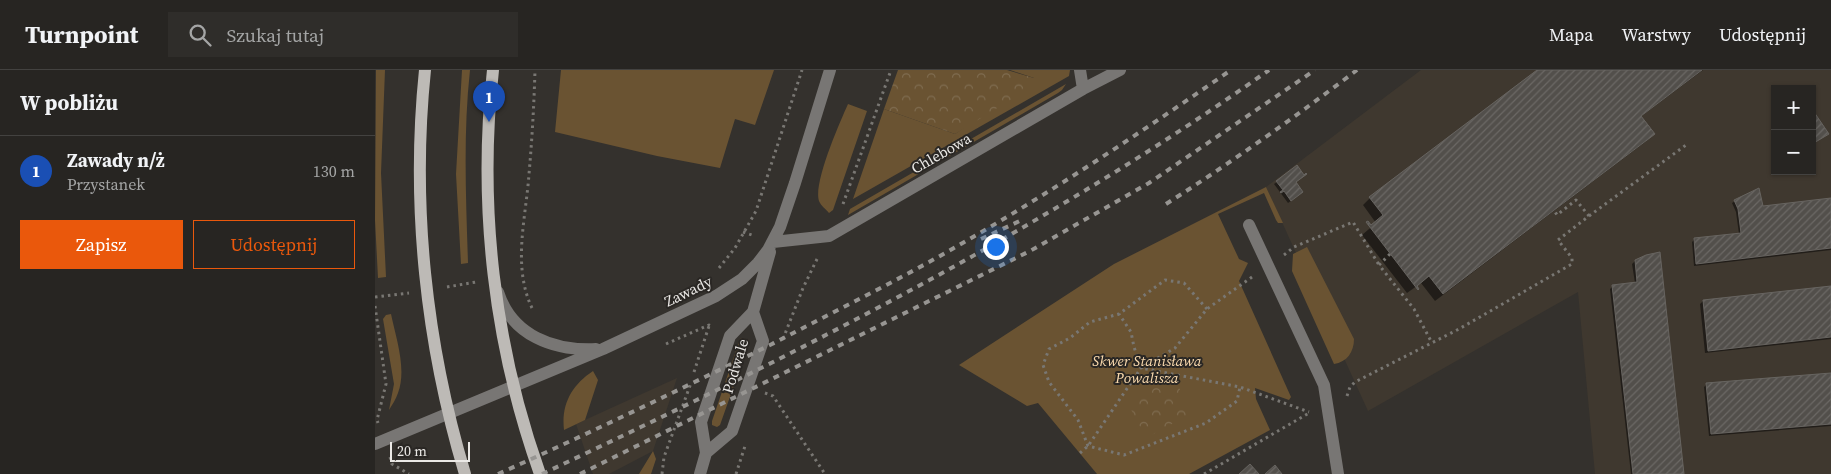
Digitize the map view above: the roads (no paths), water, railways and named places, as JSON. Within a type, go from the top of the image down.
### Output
[{"type":"main road","points":[[425,70],[421,104],[420,175],[421,227],[427,290],[436,353],[448,413],[465,474]]},
{"type":"main road","points":[[493,70],[488,174],[490,242],[494,280],[515,386],[540,474]]},
{"type":"street","name":"Zawady","points":[[753,312],[773,242],[795,183],[830,70]]},
{"type":"street","points":[[1080,70],[1083,89]]},
{"type":"street","name":"Chlebowa","points":[[773,242],[829,236],[1083,89],[1120,70]]},
{"type":"street","points":[[1249,225],[1324,385],[1338,474]]},
{"type":"street","name":"Zawady","points":[[375,444],[603,349],[728,289],[758,263],[773,242]]},
{"type":"street","name":"Zawady","points":[[494,280],[507,312],[533,336],[559,347],[577,350],[603,349]]},
{"type":"street","name":"Podwale","points":[[700,474],[706,453],[701,422],[730,336],[753,312],[763,341],[731,431],[706,453]]},
{"type":"railway","points":[[498,474],[738,361],[923,265],[1006,218],[1071,177],[1231,70]]},
{"type":"railway","points":[[542,474],[730,384],[915,288],[1095,184],[1183,129],[1269,70]]},
{"type":"railway","points":[[580,474],[1030,251],[1149,183],[1315,70]]},
{"type":"railway","points":[[1166,204],[1263,139],[1357,70]]},
{"type":"railway","points":[[981,239],[1024,219]]},
{"type":"place","name":"Zawady n/ż","points":[[489,122]]},
{"type":"park label","name":"Skwer Stanisława Powalisza","points":[[1147,368]]}]
